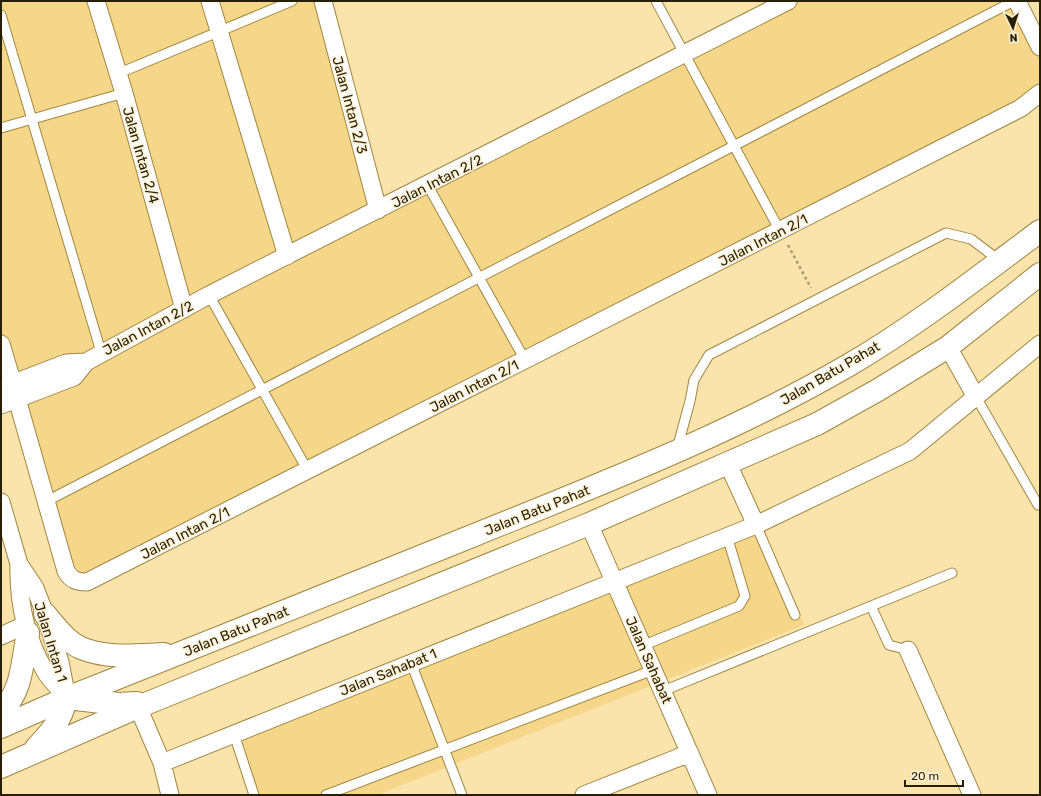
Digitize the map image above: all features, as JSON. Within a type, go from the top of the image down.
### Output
[{"type":"highway","name":"Jalan Batu Pahat","points":[[1,727],[67,698],[676,453],[731,428],[852,364],[979,278],[1000,260],[1040,231]]},
{"type":"highway","points":[[1,767],[142,705],[589,524],[816,424],[878,390],[948,347],[1040,274]]},
{"type":"highway","points":[[45,614],[62,633],[80,648],[110,655],[177,654]]},
{"type":"highway","points":[[1,711],[8,704],[19,686],[26,629]]},
{"type":"highway","points":[[30,754],[54,730],[62,715],[67,698],[118,704],[142,705]]},
{"type":"street","name":"Jalan Intan 2/4","points":[[96,1],[124,93],[184,309]]},
{"type":"street","points":[[210,1],[287,256]]},
{"type":"street","name":"Jalan Intan 2/3","points":[[323,1],[378,210]]},
{"type":"street","name":"Jalan Intan 2/2","points":[[1,405],[10,390],[66,363],[86,362],[209,295],[428,186],[788,1]]},
{"type":"street","points":[[1016,1],[1040,47]]},
{"type":"street","name":"Jalan Intan 2/1","points":[[10,390],[47,501],[66,571],[70,578],[78,582],[87,582],[1021,108],[1040,93]]},
{"type":"street","points":[[1,344],[10,390]]},
{"type":"street","name":"Jalan Sahabat 1","points":[[162,763],[756,525],[910,451],[1040,344]]},
{"type":"street","points":[[948,347],[976,397]]},
{"type":"street","points":[[728,464],[756,525]]},
{"type":"street","name":"Jalan Intan 1","points":[[1,502],[20,564],[35,588],[45,614],[60,662],[67,698]]},
{"type":"street","name":"Jalan Sahabat","points":[[589,524],[708,795]]},
{"type":"street","name":"Jalan Intan 1","points":[[20,564],[18,589],[26,629],[45,672],[67,698]]},
{"type":"street","points":[[1,636],[26,629]]},
{"type":"street","points":[[908,650],[972,795]]},
{"type":"street","points":[[142,705],[162,763],[170,795]]},
{"type":"street","points":[[584,795],[690,753]]},
{"type":"lane","points":[[117,74],[292,1]]},
{"type":"lane","points":[[656,1],[780,231]]},
{"type":"lane","points":[[47,501],[1016,1]]},
{"type":"lane","points":[[1,15],[102,352]]},
{"type":"lane","points":[[1,128],[124,93]]},
{"type":"lane","points":[[428,186],[525,360]]},
{"type":"lane","points":[[676,453],[694,380],[709,355],[946,233],[970,239],[1000,260]]},
{"type":"lane","points":[[209,295],[308,471]]},
{"type":"lane","points":[[976,397],[1038,505]]},
{"type":"lane","points":[[756,525],[795,615]]},
{"type":"lane","points":[[642,646],[739,606],[743,602],[745,596],[727,536]]},
{"type":"lane","points":[[662,691],[952,573]]},
{"type":"lane","points":[[871,606],[889,645],[908,650]]},
{"type":"lane","points":[[411,663],[462,795]]},
{"type":"lane","points":[[326,795],[653,670]]},
{"type":"lane","points":[[234,734],[254,795]]},
{"type":"path","points":[[780,231],[817,300]]},
{"type":"shaded area","points":[[1,1],[330,1],[382,198],[773,1],[1025,1],[1040,32],[1040,105],[952,152],[86,591],[63,582],[1,372]]},
{"type":"shaded area","points":[[764,530],[804,625],[377,795],[248,795],[231,742]]}]
